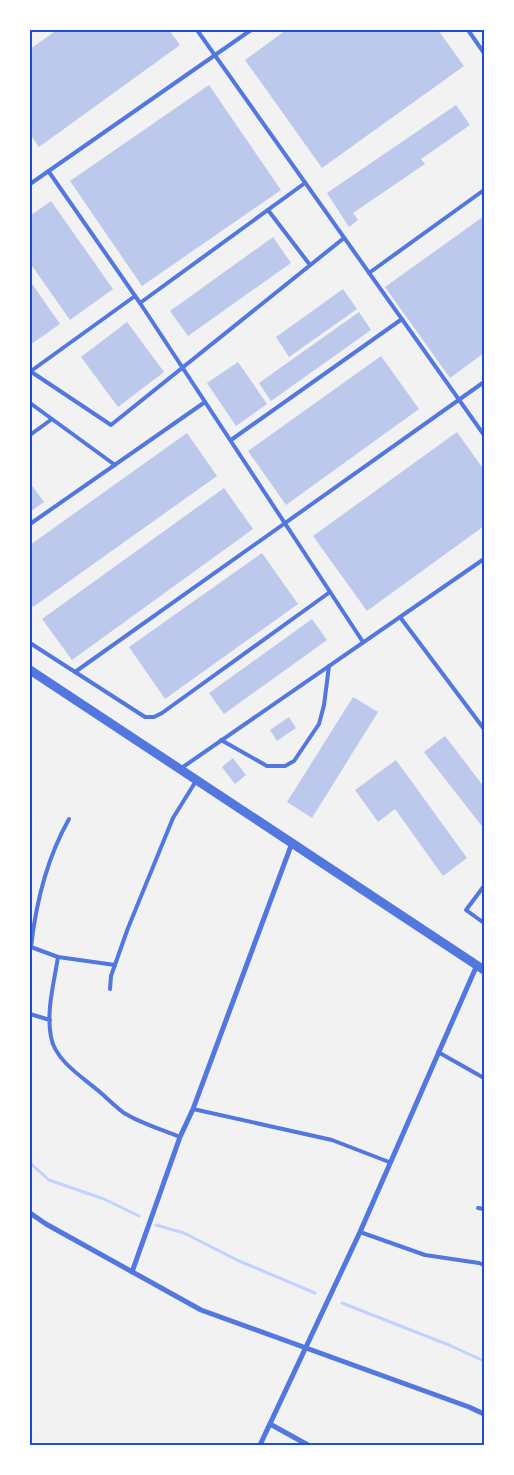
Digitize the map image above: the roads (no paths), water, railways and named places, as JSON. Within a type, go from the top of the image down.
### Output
[{"type":"street","points":[[30,670],[480,967],[438,1052],[360,1232],[260,1445]]},
{"type":"street","points":[[132,1272],[180,1137],[193,1109],[292,843]]},
{"type":"street","points":[[30,1214],[201,1310],[484,1414]]},
{"type":"street","points":[[270,1424],[308,1445]]},
{"type":"lane","points":[[197,30],[484,435]]},
{"type":"lane","points":[[30,184],[251,30]]},
{"type":"lane","points":[[468,30],[484,53]]},
{"type":"lane","points":[[49,172],[140,303],[364,642]]},
{"type":"lane","points":[[140,303],[305,183]]},
{"type":"lane","points":[[369,273],[484,190]]},
{"type":"lane","points":[[268,210],[310,265]]},
{"type":"lane","points":[[135,296],[30,371],[111,424],[344,238]]},
{"type":"lane","points":[[231,440],[402,319]]},
{"type":"lane","points":[[75,672],[484,382]]},
{"type":"lane","points":[[30,524],[206,402]]},
{"type":"lane","points":[[30,403],[115,465]]},
{"type":"lane","points":[[30,435],[52,419]]},
{"type":"lane","points":[[180,769],[484,559]]},
{"type":"lane","points":[[30,643],[145,717],[154,717],[330,592]]},
{"type":"lane","points":[[400,616],[484,729]]},
{"type":"lane","points":[[221,740],[267,766],[285,766],[294,761],[319,724],[324,705],[329,666]]},
{"type":"lane","points":[[110,989],[111,976],[115,965],[173,818],[197,779]]},
{"type":"lane","points":[[69,819],[46,870],[31,928],[31,947],[58,957],[115,965]]},
{"type":"lane","points":[[484,886],[466,910],[484,923]]},
{"type":"lane","points":[[58,957],[51,999],[51,1038],[64,1062],[124,1113],[180,1137]]},
{"type":"lane","points":[[30,1014],[50,1020]]},
{"type":"lane","points":[[438,1052],[484,1078]]},
{"type":"lane","points":[[193,1109],[332,1140],[389,1162]]},
{"type":"lane","points":[[478,1208],[484,1209]]},
{"type":"lane","points":[[360,1232],[425,1255],[484,1265]]},
{"type":"waterway","points":[[30,1163],[49,1180],[104,1199],[139,1216]]},
{"type":"waterway","points":[[156,1225],[184,1233],[237,1260],[315,1293]]},
{"type":"waterway","points":[[342,1303],[449,1345],[484,1361]]}]
